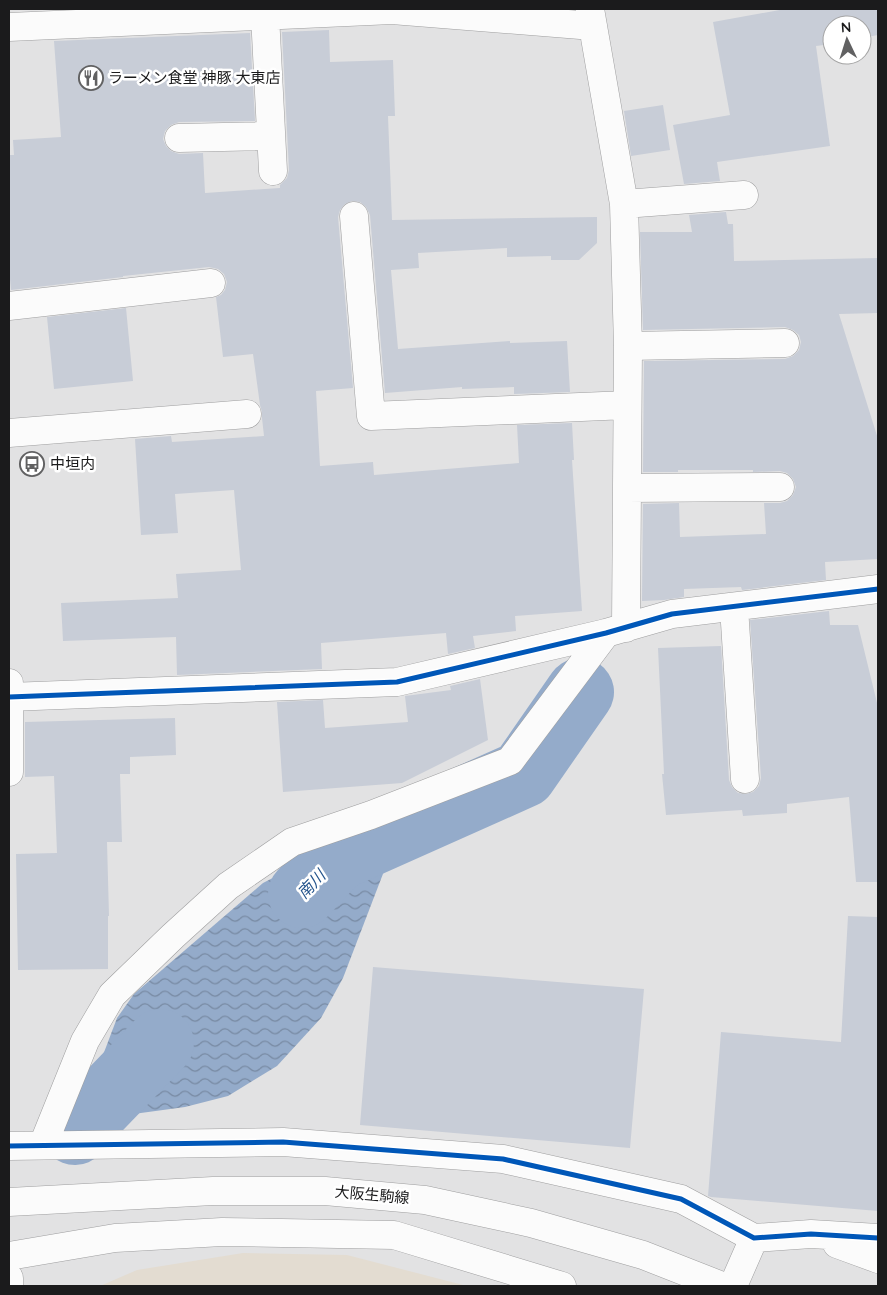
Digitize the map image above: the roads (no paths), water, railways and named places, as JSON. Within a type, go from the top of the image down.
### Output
[{"type":"main road","points":[[9,26],[202,13],[265,16],[392,10],[591,17],[624,204],[628,346],[627,488],[616,631],[510,761],[371,815],[292,842],[228,886],[112,995],[84,1041],[43,1145]]},
{"type":"main road","points":[[265,16],[273,171]]},
{"type":"main road","points":[[178,138],[272,136]]},
{"type":"main road","points":[[624,204],[744,195]]},
{"type":"main road","points":[[354,216],[371,416],[627,405]]},
{"type":"main road","points":[[9,306],[211,283]]},
{"type":"main road","points":[[628,346],[785,344]]},
{"type":"main road","points":[[9,433],[247,414]]},
{"type":"main road","points":[[627,488],[780,487]]},
{"type":"main road","points":[[9,697],[397,682],[616,631],[672,614],[878,589]]},
{"type":"main road","points":[[734,607],[745,779]]},
{"type":"main road","points":[[9,683],[9,772]]},
{"type":"main road","points":[[9,1146],[283,1142],[503,1159],[681,1199],[754,1238],[811,1234],[878,1238]]},
{"type":"main road","name":"大阪生駒線","points":[[9,1202],[213,1191],[324,1191],[425,1200],[531,1222],[643,1255],[722,1286]]},
{"type":"main road","points":[[9,1256],[115,1238],[222,1232],[394,1235],[562,1286]]},
{"type":"main road","points":[[811,1234],[878,1259]]},
{"type":"main road","points":[[733,1286],[754,1238]]},
{"type":"main road","points":[[9,1278],[9,1286]]},
{"type":"water","points":[[366,830],[391,853],[343,978],[321,1018],[277,1066],[228,1096],[185,1107],[104,1118],[86,1100],[117,1018],[134,994],[263,883]]},
{"type":"waterway","name":"南川","points":[[302,894],[337,857],[523,774],[580,692]]},
{"type":"waterway","name":"南川","points":[[75,1131],[160,1043]]},
{"type":"place","name":"ラーメン食堂 神豚 大東店","points":[[91,78]]},
{"type":"place","name":"中垣内","points":[[32,464]]}]
